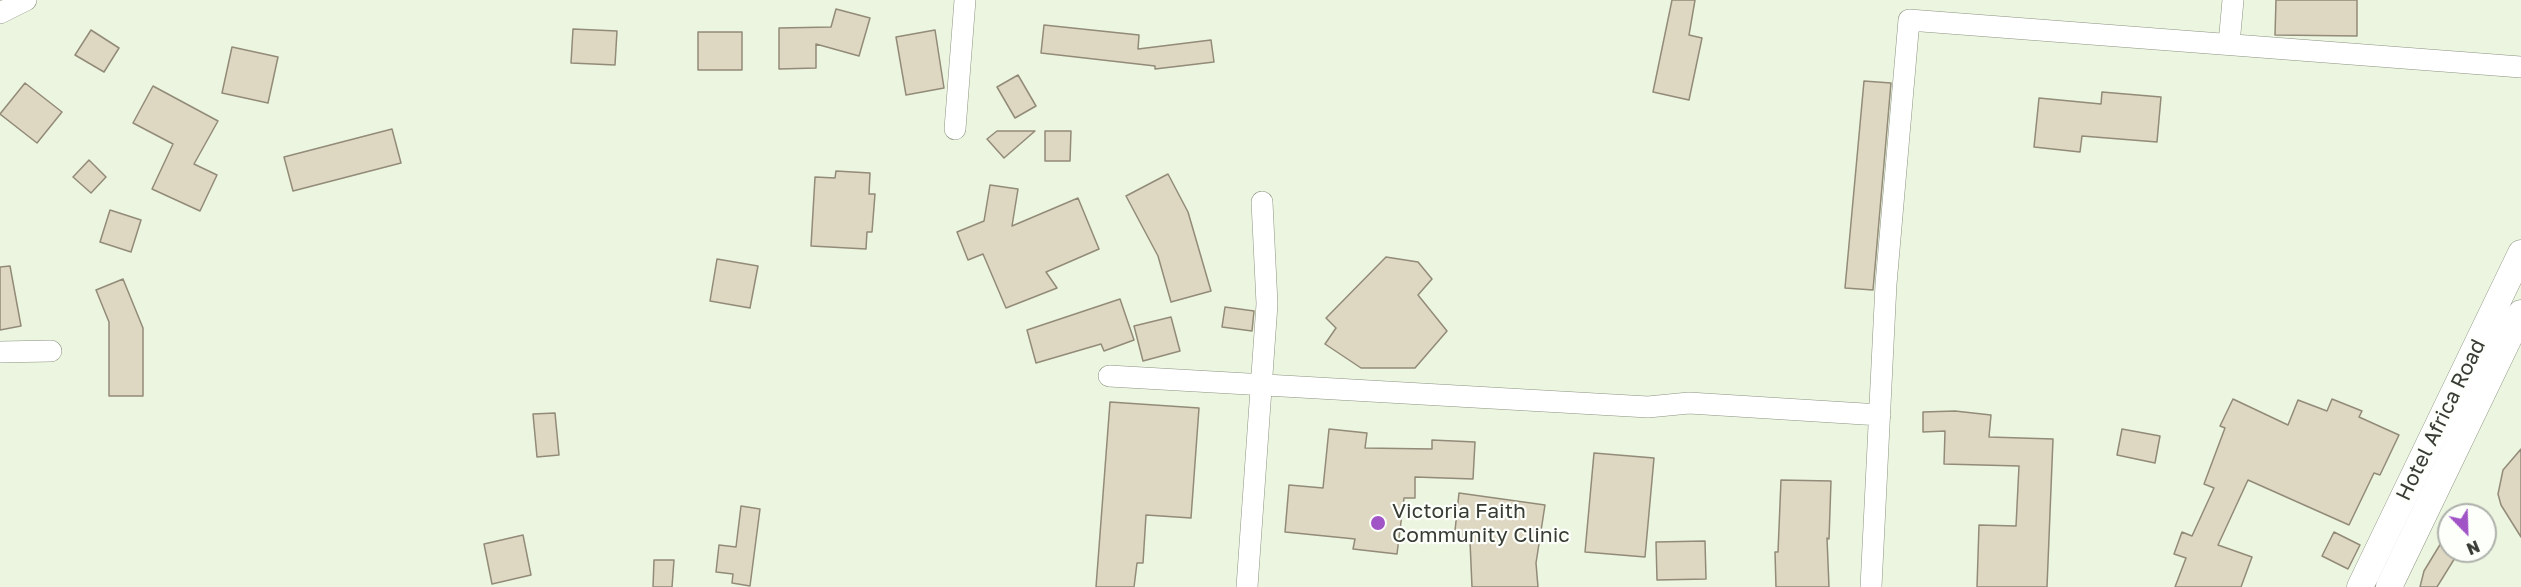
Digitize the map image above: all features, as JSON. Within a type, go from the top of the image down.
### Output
[{"type":"street","points":[[0,13],[26,0]]},
{"type":"street","points":[[955,129],[965,0]]},
{"type":"street","points":[[2229,44],[2233,0]]},
{"type":"street","points":[[1871,587],[1887,284],[1910,10],[2229,44],[2521,67]]},
{"type":"street","points":[[1247,587],[1259,386],[1267,304],[1262,202]]},
{"type":"street","name":"Hotel Africa Road","points":[[2360,587],[2521,253]]},
{"type":"street","name":"Hotel Africa Road","points":[[2388,587],[2521,313]]},
{"type":"street","points":[[0,352],[51,351]]},
{"type":"street","points":[[1109,376],[1648,406],[1689,403],[1880,416]]},
{"type":"building","points":[[1672,0],[1695,0],[1689,35],[1702,38],[1689,100],[1653,92]]},
{"type":"building","points":[[2276,0],[2357,0],[2357,36],[2275,35]]},
{"type":"building","points":[[836,9],[870,18],[859,56],[816,44],[816,68],[779,69],[779,28],[831,27]]},
{"type":"building","points":[[1044,25],[1139,35],[1138,49],[1211,40],[1214,62],[1155,69],[1155,66],[1041,53]]},
{"type":"building","points":[[573,29],[617,31],[615,65],[571,63]]},
{"type":"building","points":[[91,30],[119,48],[104,72],[75,55]]},
{"type":"building","points":[[935,30],[944,88],[906,95],[896,37]]},
{"type":"building","points":[[698,32],[742,32],[742,70],[698,70]]},
{"type":"building","points":[[232,47],[278,57],[268,103],[222,93]]},
{"type":"building","points":[[1018,75],[1036,106],[1015,118],[997,87]]},
{"type":"building","points":[[1864,81],[1891,83],[1873,290],[1845,288]]},
{"type":"building","points":[[25,83],[62,112],[37,143],[0,114]]},
{"type":"building","points":[[153,86],[218,121],[194,164],[217,175],[200,211],[152,189],[173,144],[133,123]]},
{"type":"building","points":[[2102,92],[2161,97],[2157,142],[2082,136],[2080,152],[2034,147],[2039,98],[2101,104]]},
{"type":"building","points":[[392,129],[401,163],[293,191],[284,157]]},
{"type":"building","points":[[997,131],[1035,131],[1004,158],[987,139]]},
{"type":"building","points":[[1045,131],[1071,131],[1070,161],[1045,161]]},
{"type":"building","points":[[89,160],[106,177],[91,193],[73,177]]},
{"type":"building","points":[[836,171],[870,173],[869,194],[875,194],[872,232],[867,232],[866,249],[811,246],[815,177],[835,178]]},
{"type":"building","points":[[1168,174],[1188,212],[1211,291],[1171,302],[1158,256],[1126,196]]},
{"type":"building","points":[[990,185],[1018,189],[1012,226],[1078,198],[1099,249],[1046,272],[1057,288],[1006,308],[983,254],[968,260],[957,232],[984,221]]},
{"type":"building","points":[[110,210],[141,220],[131,252],[100,242]]},
{"type":"building","points":[[1386,257],[1418,262],[1432,279],[1418,295],[1447,331],[1415,368],[1361,368],[1325,344],[1336,328],[1326,318]]},
{"type":"building","points":[[717,259],[758,266],[750,308],[710,301]]},
{"type":"building","points":[[10,266],[21,326],[0,330],[0,267]]},
{"type":"building","points":[[123,279],[143,328],[143,396],[109,396],[109,322],[96,290]]},
{"type":"building","points":[[1120,299],[1134,340],[1104,351],[1101,344],[1036,363],[1027,330]]},
{"type":"building","points":[[1225,307],[1254,311],[1252,331],[1222,327]]},
{"type":"building","points":[[1171,317],[1180,351],[1143,361],[1134,326]]},
{"type":"building","points":[[2233,399],[2288,425],[2298,400],[2327,411],[2332,399],[2362,411],[2359,417],[2399,435],[2380,475],[2374,473],[2349,525],[2248,480],[2218,545],[2252,557],[2241,587],[2175,587],[2186,558],[2174,554],[2182,532],[2192,536],[2214,488],[2204,484],[2225,428],[2220,426]]},
{"type":"building","points":[[1110,402],[1199,408],[1191,518],[1146,515],[1143,563],[1137,563],[1134,587],[1096,587]]},
{"type":"building","points":[[1955,411],[1991,415],[1989,437],[2053,439],[2047,587],[1977,587],[1979,525],[2016,526],[2019,466],[1944,464],[1945,431],[1923,432],[1923,412]]},
{"type":"building","points":[[555,413],[559,455],[537,457],[533,414]]},
{"type":"building","points":[[1329,429],[1367,433],[1365,448],[1432,449],[1432,440],[1475,442],[1473,479],[1415,477],[1415,498],[1404,498],[1397,554],[1353,549],[1355,539],[1285,532],[1289,485],[1323,488]]},
{"type":"building","points":[[2122,429],[2160,436],[2155,463],[2117,455]]},
{"type":"building","points":[[2521,449],[2521,537],[2501,505],[2498,494],[2503,470]]},
{"type":"building","points":[[1594,453],[1654,458],[1645,557],[1585,552]]},
{"type":"building","points":[[1781,480],[1831,481],[1829,539],[1827,538],[1829,587],[1776,587],[1775,552],[1778,552]]},
{"type":"building","points":[[1459,493],[1545,505],[1536,563],[1538,587],[1472,587],[1470,541],[1454,540]]},
{"type":"building","points":[[741,506],[760,509],[750,586],[732,583],[733,574],[716,572],[719,545],[736,547]]},
{"type":"building","points":[[2334,532],[2360,545],[2348,569],[2322,556]]},
{"type":"building","points":[[523,535],[531,575],[492,584],[484,544]]},
{"type":"building","points":[[1705,541],[1706,579],[1657,580],[1656,542]]},
{"type":"building","points":[[2437,550],[2437,563],[2452,563],[2437,587],[2420,587],[2424,571]]},
{"type":"building","points":[[654,560],[674,560],[672,587],[653,587]]},
{"type":"place","name":"Victoria Faith Community Clinic","points":[[1378,523]]}]
